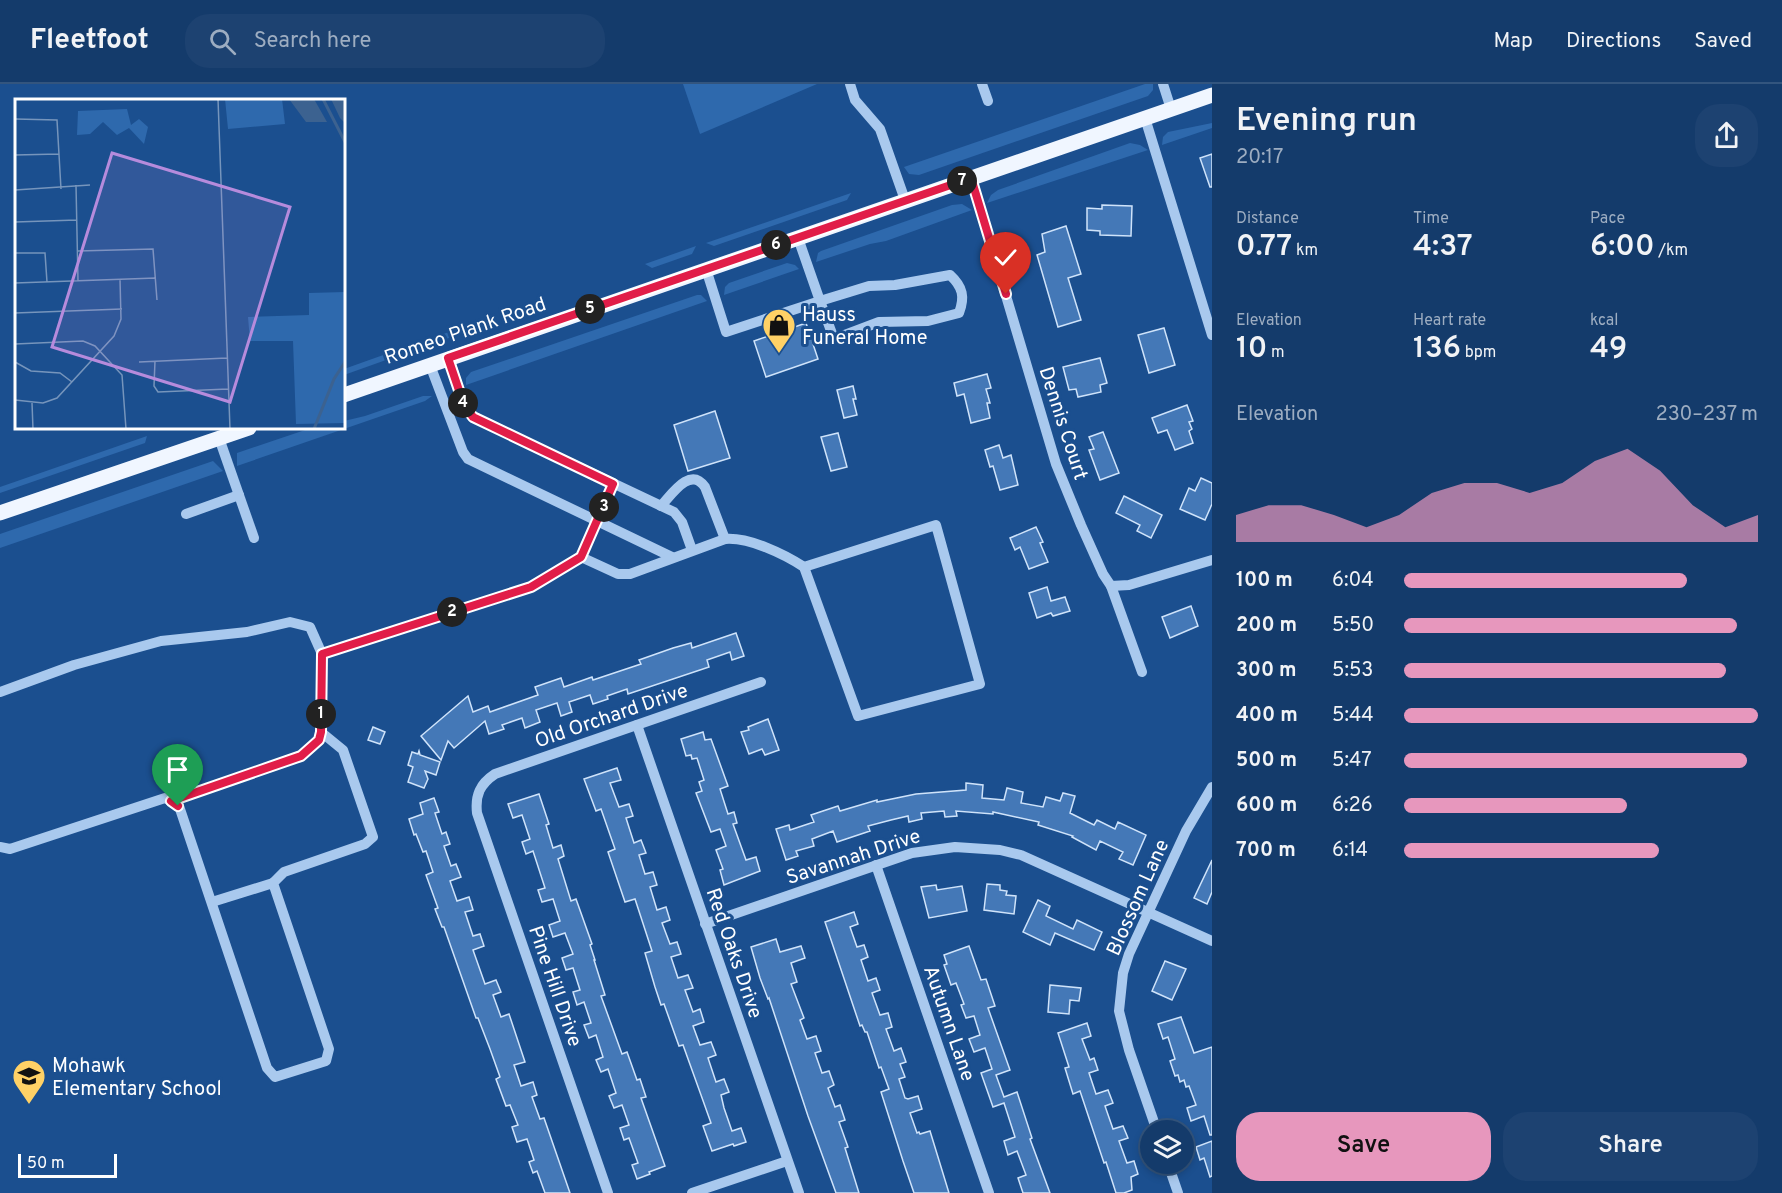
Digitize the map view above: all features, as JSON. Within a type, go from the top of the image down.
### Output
[{"type":"main road","name":"Romeo Plank Road","points":[[345,395],[1212,94]]},
{"type":"main road","points":[[0,513],[246,429]]},
{"type":"street","points":[[850,84],[855,99],[880,129],[905,200]]},
{"type":"street","points":[[982,84],[988,101]]},
{"type":"street","points":[[1162,84],[1171,109]]},
{"type":"street","points":[[1145,118],[1212,335]]},
{"type":"street","name":"Dennis Court","points":[[971,178],[1056,464],[1103,574],[1112,586],[1142,672]]},
{"type":"street","points":[[706,269],[726,332],[820,301],[869,286],[895,285],[950,275],[960,284],[964,301],[959,314],[928,321],[879,322],[834,339],[820,301],[798,238]]},
{"type":"street","points":[[448,358],[464,405],[473,417],[674,512],[682,522],[692,550]]},
{"type":"street","points":[[430,364],[463,452],[475,464],[672,557]]},
{"type":"street","points":[[455,429],[473,417]]},
{"type":"street","points":[[219,438],[254,538]]},
{"type":"street","points":[[661,506],[681,484],[688,479],[695,478],[705,487],[725,539]]},
{"type":"street","points":[[322,654],[531,587],[581,557],[613,484]]},
{"type":"street","points":[[186,513],[239,495]]},
{"type":"street","points":[[581,557],[618,574],[630,574],[692,550],[725,539],[736,538],[793,560],[804,567],[858,716],[980,684],[936,525],[804,567]]},
{"type":"street","points":[[1112,586],[1129,585],[1212,560]]},
{"type":"street","points":[[0,692],[74,665],[161,641],[247,632],[290,622],[310,627],[322,654],[319,740],[301,756],[171,801]]},
{"type":"street","name":"Old Orchard Drive","points":[[478,790],[485,780],[495,774],[761,682]]},
{"type":"street","name":"Red Oaks Drive","points":[[637,725],[799,1193]]},
{"type":"street","points":[[212,902],[273,883],[284,872],[365,844],[373,837],[343,750],[321,732]]},
{"type":"street","name":"Blossom Lane","points":[[1153,1120],[1129,1050],[1119,1011],[1123,973],[1129,954],[1186,831],[1212,787]]},
{"type":"street","name":"Pine Hill Drive","points":[[478,790],[477,813],[608,1193]]},
{"type":"street","points":[[0,847],[10,849],[165,798],[178,806],[267,1068],[275,1077],[326,1061],[328,1049],[273,883]]},
{"type":"street","name":"Savannah Drive","points":[[705,924],[876,865],[933,849],[955,847],[1000,850],[1040,862],[1212,940]]},
{"type":"street","name":"Autumn Lane","points":[[876,865],[989,1193]]},
{"type":"street","points":[[692,1193],[787,1161]]},
{"type":"street","points":[[1172,1174],[1179,1193]]},
{"type":"shaded area","points":[[683,84],[817,84],[700,134]]},
{"type":"shaded area","points":[[1145,84],[1153,84],[1153,90],[1148,96],[919,175],[909,174],[904,167]]},
{"type":"shaded area","points":[[1212,123],[1212,128],[1162,145],[1163,137],[1168,132]]},
{"type":"shaded area","points":[[1130,143],[1148,150],[987,203],[991,195],[998,190]]},
{"type":"shaded area","points":[[851,193],[847,200],[714,246],[706,243]]},
{"type":"shaded area","points":[[962,204],[972,210],[886,241],[816,262],[818,253],[821,251],[952,205]]},
{"type":"shaded area","points":[[696,246],[692,254],[652,268],[645,264]]},
{"type":"shaded area","points":[[787,263],[799,269],[724,295],[725,287],[729,283]]},
{"type":"shaded area","points":[[701,295],[707,301],[466,385],[466,378],[471,372]]},
{"type":"shaded area","points":[[482,320],[479,328],[434,343],[427,340]]},
{"type":"shaded area","points":[[417,343],[414,350],[345,375],[345,369]]},
{"type":"shaded area","points":[[423,396],[432,396],[425,401],[345,429],[345,421]]},
{"type":"shaded area","points":[[308,429],[344,429],[237,466],[237,453]]},
{"type":"shaded area","points":[[147,436],[145,443],[0,493],[0,487]]},
{"type":"shaded area","points":[[213,461],[223,471],[0,548],[0,534]]},
{"type":"building","points":[[1212,154],[1212,187],[1210,187],[1200,158]]},
{"type":"building","points":[[1102,205],[1132,206],[1131,236],[1100,235],[1100,231],[1087,230],[1087,208],[1102,209]]},
{"type":"building","points":[[1066,226],[1081,274],[1068,278],[1081,320],[1058,327],[1037,255],[1045,252],[1042,234]]},
{"type":"building","points":[[806,323],[818,359],[766,377],[754,341]]},
{"type":"building","points":[[1164,328],[1175,365],[1149,373],[1138,335]]},
{"type":"building","points":[[1100,358],[1107,383],[1100,385],[1101,392],[1078,397],[1076,389],[1069,390],[1063,367]]},
{"type":"building","points":[[987,374],[991,388],[986,389],[990,403],[987,403],[990,418],[971,423],[964,394],[957,396],[954,383]]},
{"type":"building","points":[[853,386],[857,415],[844,418],[837,390]]},
{"type":"building","points":[[1187,405],[1193,421],[1189,422],[1192,429],[1189,431],[1193,443],[1175,450],[1167,430],[1158,433],[1152,418]]},
{"type":"building","points":[[715,411],[730,458],[688,471],[674,425]]},
{"type":"building","points":[[1103,432],[1119,473],[1100,480],[1089,450],[1094,449],[1089,437]]},
{"type":"building","points":[[838,433],[847,467],[831,471],[821,437]]},
{"type":"building","points":[[999,445],[1003,458],[1011,455],[1018,485],[1000,490],[993,466],[990,467],[985,450]]},
{"type":"building","points":[[1201,478],[1212,483],[1212,504],[1205,520],[1180,509],[1189,488],[1195,491]]},
{"type":"building","points":[[1124,496],[1162,515],[1151,538],[1137,531],[1140,525],[1116,513]]},
{"type":"building","points":[[1036,527],[1048,562],[1029,569],[1020,547],[1015,550],[1010,538]]},
{"type":"building","points":[[1047,587],[1051,601],[1065,597],[1070,611],[1053,616],[1051,613],[1037,618],[1029,593]]},
{"type":"building","points":[[1191,606],[1198,626],[1170,638],[1162,617]]},
{"type":"building","points":[[736,633],[744,656],[732,660],[730,652],[707,660],[709,667],[628,694],[627,689],[593,704],[590,695],[569,702],[572,712],[561,716],[557,703],[536,710],[540,722],[525,728],[522,718],[502,725],[504,729],[489,734],[485,721],[454,748],[448,741],[441,760],[421,736],[468,696],[473,712],[488,706],[490,712],[538,695],[535,687],[561,678],[564,687],[592,677],[593,680],[641,664],[639,660],[673,648],[691,643],[692,648]]},
{"type":"building","points":[[768,719],[779,750],[765,755],[762,749],[749,754],[741,732]]},
{"type":"building","points":[[373,727],[385,732],[380,744],[368,740]]},
{"type":"building","points":[[703,732],[705,740],[711,739],[728,786],[720,789],[728,814],[734,812],[737,823],[733,824],[746,860],[756,857],[760,871],[724,885],[720,870],[723,869],[716,850],[726,846],[720,829],[711,832],[696,793],[702,791],[699,782],[704,780],[697,758],[692,759],[691,755],[686,756],[681,739]]},
{"type":"building","points":[[419,751],[420,755],[440,762],[436,775],[425,771],[428,779],[424,788],[408,782],[413,767],[408,765],[412,752],[418,754]]},
{"type":"building","points":[[617,768],[621,780],[610,783],[619,807],[629,804],[633,816],[626,818],[634,843],[641,840],[646,853],[639,855],[645,874],[653,872],[657,885],[650,887],[657,910],[666,907],[670,920],[662,923],[670,944],[677,942],[681,954],[671,957],[678,978],[688,975],[693,988],[685,990],[693,1012],[700,1009],[704,1022],[693,1026],[700,1045],[711,1042],[716,1055],[708,1058],[716,1082],[724,1079],[729,1092],[721,1095],[732,1131],[741,1128],[746,1142],[734,1146],[733,1144],[712,1151],[703,1126],[711,1123],[683,1045],[679,1046],[664,1004],[661,1005],[645,953],[652,951],[635,899],[625,902],[608,852],[615,849],[601,809],[596,811],[584,779]]},
{"type":"building","points":[[966,783],[983,785],[982,798],[1004,800],[1007,788],[1023,792],[1021,803],[1043,807],[1046,797],[1060,801],[1063,793],[1075,796],[1070,813],[1094,825],[1097,820],[1115,829],[1118,822],[1146,835],[1133,865],[1119,859],[1123,852],[1100,841],[1096,850],[1073,836],[1038,825],[1039,822],[993,812],[993,814],[956,811],[957,816],[945,817],[944,811],[921,813],[922,819],[909,822],[908,816],[868,826],[870,831],[837,842],[833,831],[812,839],[814,846],[796,851],[798,856],[786,860],[776,829],[789,825],[790,830],[814,822],[811,815],[838,806],[840,811],[877,800],[877,802],[916,794],[966,790]]},
{"type":"building","points":[[539,794],[549,824],[546,825],[553,848],[561,845],[564,856],[558,859],[571,901],[576,899],[592,944],[590,945],[605,995],[601,996],[622,1054],[627,1052],[637,1080],[640,1079],[646,1097],[641,1098],[665,1166],[637,1179],[632,1165],[638,1163],[629,1138],[624,1140],[620,1128],[629,1125],[622,1105],[614,1108],[609,1096],[616,1093],[608,1069],[601,1072],[596,1060],[603,1057],[596,1035],[589,1038],[584,1025],[591,1023],[584,1002],[577,1005],[573,992],[580,990],[573,968],[566,970],[562,958],[573,954],[565,933],[553,937],[549,925],[560,921],[553,899],[542,902],[538,890],[545,888],[533,851],[526,854],[522,842],[530,839],[522,815],[513,818],[508,804]]},
{"type":"building","points":[[434,798],[439,812],[435,813],[442,834],[446,832],[450,844],[444,846],[451,866],[456,864],[461,877],[450,881],[457,901],[469,897],[473,910],[465,912],[473,936],[480,934],[484,946],[473,950],[485,984],[496,980],[501,992],[493,995],[501,1017],[509,1014],[525,1062],[514,1065],[521,1086],[533,1082],[537,1095],[532,1097],[540,1119],[544,1118],[570,1193],[545,1193],[537,1171],[533,1173],[529,1162],[534,1160],[527,1139],[517,1142],[512,1127],[518,1125],[510,1105],[506,1106],[496,1079],[500,1077],[490,1049],[435,909],[438,908],[426,875],[433,872],[426,851],[423,852],[409,819],[423,814],[420,803]]},
{"type":"building","points":[[1212,860],[1212,892],[1207,904],[1194,898]]},
{"type":"building","points":[[987,884],[1000,885],[1000,890],[1007,891],[1006,895],[1016,896],[1014,914],[984,910]]},
{"type":"building","points":[[936,885],[937,890],[962,886],[967,911],[929,918],[921,887]]},
{"type":"building","points":[[1038,900],[1050,906],[1046,916],[1073,929],[1077,920],[1102,932],[1094,950],[1055,933],[1050,945],[1023,932]]},
{"type":"building","points":[[854,912],[858,924],[850,927],[857,947],[864,945],[868,957],[861,960],[868,981],[876,978],[880,990],[872,993],[880,1015],[888,1013],[892,1027],[886,1029],[894,1051],[901,1048],[906,1062],[900,1064],[905,1077],[899,1079],[905,1098],[918,1096],[922,1109],[910,1113],[917,1133],[930,1131],[949,1193],[914,1193],[903,1161],[881,1092],[889,1089],[867,1032],[862,1025],[860,1026],[825,922]]},
{"type":"building","points":[[776,939],[780,952],[801,946],[805,958],[791,963],[797,982],[791,984],[804,1018],[800,1020],[807,1039],[816,1036],[821,1051],[815,1053],[822,1073],[829,1071],[834,1085],[828,1088],[835,1107],[840,1105],[845,1120],[839,1122],[848,1147],[845,1148],[859,1193],[836,1193],[769,998],[760,978],[751,947]]},
{"type":"building","points":[[969,946],[981,980],[986,979],[995,1006],[988,1008],[1010,1070],[996,1075],[1004,1097],[1017,1092],[1032,1138],[1030,1139],[1050,1193],[1023,1193],[1018,1178],[1026,1175],[1017,1151],[1008,1155],[1004,1141],[1015,1137],[1004,1103],[993,1107],[981,1073],[992,1069],[985,1048],[974,1052],[969,1039],[980,1035],[974,1016],[966,1018],[961,1005],[964,1004],[956,983],[951,985],[944,965],[947,964],[944,955]]},
{"type":"building","points":[[1165,961],[1186,969],[1172,1000],[1152,991]]},
{"type":"building","points":[[1050,985],[1081,988],[1079,1001],[1070,1000],[1069,1014],[1048,1012]]},
{"type":"building","points":[[1181,1017],[1194,1053],[1212,1047],[1212,1135],[1210,1135],[1204,1116],[1191,1120],[1187,1108],[1196,1105],[1189,1086],[1186,1087],[1184,1080],[1180,1082],[1178,1075],[1175,1076],[1170,1061],[1175,1059],[1168,1037],[1163,1039],[1158,1024]]},
{"type":"building","points":[[1087,1023],[1091,1036],[1082,1039],[1090,1060],[1094,1058],[1098,1070],[1089,1073],[1096,1094],[1108,1090],[1113,1103],[1105,1106],[1113,1129],[1123,1126],[1128,1138],[1119,1141],[1127,1163],[1134,1161],[1138,1174],[1131,1177],[1132,1190],[1124,1193],[1116,1193],[1080,1091],[1073,1094],[1065,1068],[1069,1067],[1058,1033]]},
{"type":"building","points":[[1212,1141],[1212,1176],[1210,1177],[1204,1158],[1200,1160],[1196,1147]]},
{"type":"place","name":"Hauss Funeral Home","points":[[779,354]]},
{"type":"place","name":"Mohawk Elementary School","points":[[29,1105]]},
{"type":"route","points":[[178,806],[171,801],[301,756],[319,740],[322,654],[531,587],[581,557],[613,484],[473,417],[464,405],[448,358],[971,178],[1006,294]]}]
